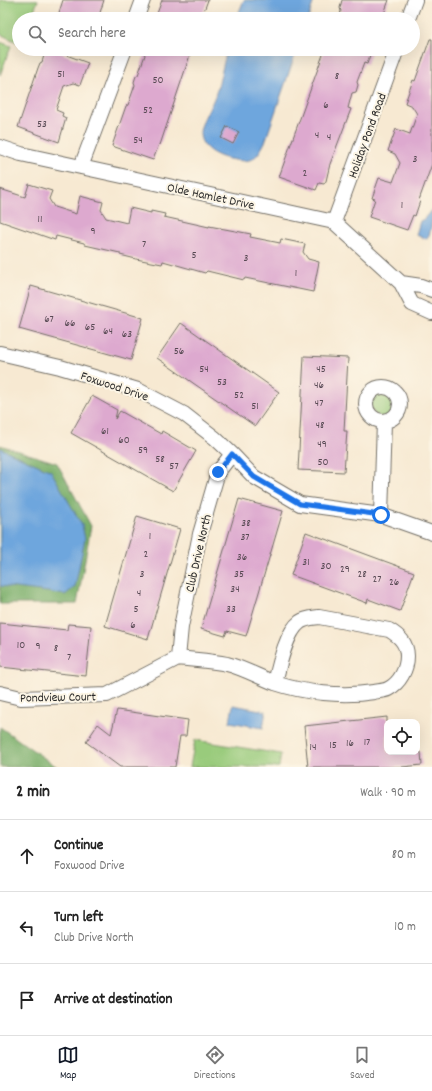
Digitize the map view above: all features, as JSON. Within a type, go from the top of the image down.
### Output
[{"type":"street","points":[[139,12],[143,0]]},
{"type":"street","points":[[411,12],[415,0]]},
{"type":"street","points":[[81,167],[122,56]]},
{"type":"street","name":"Holiday Pond Road","points":[[334,222],[394,56]]},
{"type":"street","name":"Olde Hamlet Drive","points":[[0,147],[21,154],[334,222]]},
{"type":"street","points":[[334,222],[401,283],[412,304],[432,312]]},
{"type":"street","points":[[401,283],[421,286],[432,290]]},
{"type":"street","name":"Foxwood Drive","points":[[0,353],[60,367],[138,390],[184,414],[215,438],[254,477],[300,504],[381,515],[432,533]]},
{"type":"street","points":[[381,515],[384,422]]},
{"type":"street","name":"Club Drive North","points":[[178,658],[181,627],[200,534],[218,472],[232,454]]},
{"type":"street","points":[[178,658],[227,664],[275,683],[321,693],[364,693],[388,689],[399,681],[405,668],[407,655],[405,644],[398,636],[389,630],[319,617],[307,619],[300,622],[293,631],[282,653],[275,683]]},
{"type":"street","name":"Pondview Court","points":[[0,693],[21,698],[107,695],[178,658]]},
{"type":"green space","points":[[0,0],[38,0],[34,12],[12,12],[12,40],[0,34]]},
{"type":"green space","points":[[0,42],[11,46],[0,75]]},
{"type":"green space","points":[[383,391],[392,395],[396,404],[392,413],[383,417],[374,413],[370,404],[374,395]]},
{"type":"green space","points":[[0,445],[57,463],[91,526],[77,604],[0,604]]},
{"type":"green space","points":[[0,727],[57,767],[0,767]]},
{"type":"green space","points":[[195,740],[281,754],[279,767],[190,767]]},
{"type":"water","points":[[244,0],[314,0],[310,12],[239,12]]},
{"type":"water","points":[[225,56],[295,56],[265,142],[260,152],[251,160],[241,161],[222,157],[210,151],[202,141],[200,134],[202,123],[215,96]]},
{"type":"water","points":[[432,209],[432,221],[429,236],[427,239],[416,235],[420,221],[424,219]]},
{"type":"water","points":[[0,448],[51,471],[82,525],[85,539],[75,587],[65,595],[0,586]]},
{"type":"water","points":[[233,705],[266,711],[263,728],[230,722]]},
{"type":"building","points":[[63,0],[104,0],[100,12],[59,12]]},
{"type":"building","points":[[162,0],[208,0],[204,12],[158,12]]},
{"type":"building","points":[[342,0],[389,0],[385,12],[341,12]]},
{"type":"building","points":[[430,39],[432,39],[432,164],[415,216],[413,215],[407,230],[369,217],[375,199],[372,198],[379,178],[393,182],[400,163],[395,154],[388,151],[396,129],[410,134],[417,114],[412,106],[405,103],[413,80],[415,81]]},
{"type":"building","points":[[44,56],[69,56],[88,63],[80,85],[73,83],[64,86],[56,110],[63,113],[62,116],[66,118],[59,142],[18,127],[38,68]]},
{"type":"building","points":[[145,56],[190,56],[160,145],[159,144],[153,160],[112,146],[135,85],[134,82],[136,76],[138,75]]},
{"type":"building","points":[[322,56],[370,56],[367,64],[364,63],[357,82],[358,85],[356,92],[352,93],[348,108],[351,109],[324,184],[319,183],[316,190],[279,177]]},
{"type":"building","points":[[227,126],[239,132],[233,144],[221,138]]},
{"type":"building","points":[[29,184],[52,191],[49,199],[54,207],[76,214],[80,196],[103,202],[101,210],[106,218],[127,223],[130,208],[151,213],[151,211],[165,214],[164,217],[209,227],[251,234],[250,237],[280,243],[281,239],[305,244],[303,252],[308,259],[319,262],[313,292],[245,278],[244,280],[207,271],[205,273],[163,261],[162,264],[136,259],[120,255],[120,253],[85,245],[84,243],[56,236],[55,240],[0,221],[0,189],[25,197]]},
{"type":"building","points":[[31,286],[143,318],[131,360],[19,329]]},
{"type":"building","points":[[181,323],[279,392],[255,426],[157,358]]},
{"type":"building","points":[[304,356],[348,358],[344,431],[347,431],[344,472],[298,470]]},
{"type":"building","points":[[92,396],[117,410],[115,419],[120,411],[161,434],[162,431],[196,451],[173,491],[71,433]]},
{"type":"building","points":[[239,499],[283,511],[246,636],[227,631],[225,636],[201,629]]},
{"type":"building","points":[[137,516],[180,529],[148,639],[105,626]]},
{"type":"building","points":[[306,532],[414,572],[400,611],[368,599],[367,603],[291,575]]},
{"type":"building","points":[[0,623],[67,630],[68,624],[91,626],[86,676],[0,667]]},
{"type":"building","points":[[117,710],[188,720],[186,736],[180,736],[175,767],[120,767],[86,742],[98,724],[111,734]]},
{"type":"building","points":[[387,717],[387,719],[384,719],[384,755],[420,755],[421,752],[422,765],[402,767],[308,767],[304,726]]},
{"type":"route","points":[[218,472],[232,454],[254,477],[300,504],[381,515]]}]
